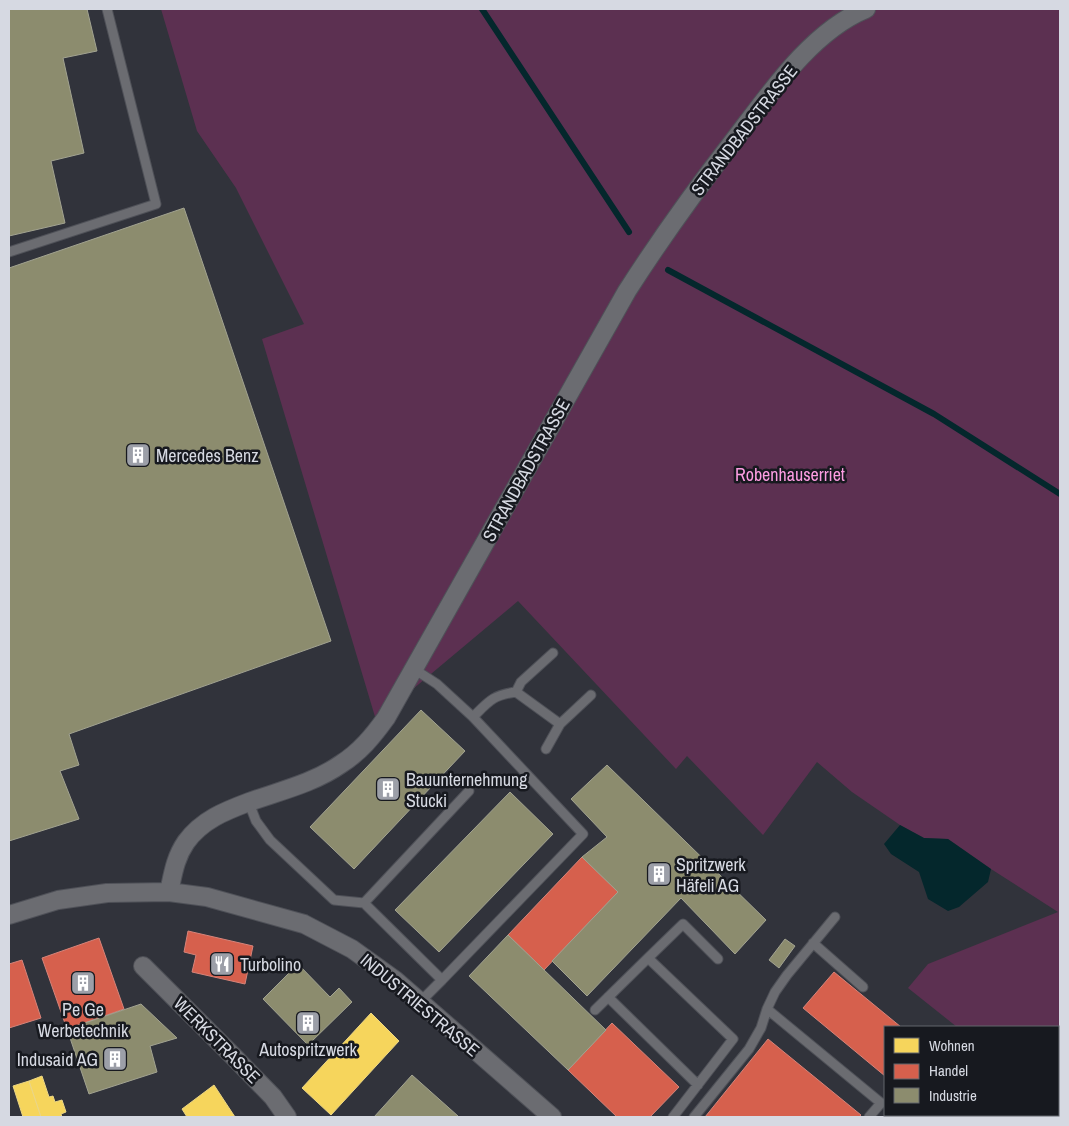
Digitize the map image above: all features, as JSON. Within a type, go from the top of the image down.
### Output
[{"type":"street","name":"STRANDBADSTRASSE","points":[[170,892],[177,858],[186,842],[197,829],[210,819],[320,776],[340,765],[372,737],[386,718],[628,290],[668,228],[774,87],[810,47],[843,21],[866,9]]},
{"type":"street","name":"INDUSTRIESTRASSE","points":[[9,915],[58,900],[107,894],[170,892],[207,898],[304,924],[352,949],[395,980],[552,1117]]},
{"type":"street","name":"WERKSTRASSE","points":[[143,966],[273,1097],[287,1117]]},
{"type":"lane","points":[[9,252],[156,204],[107,9]]},
{"type":"lane","points":[[516,692],[521,682],[552,653]]},
{"type":"lane","points":[[414,669],[437,684],[473,717],[583,834],[420,1002]]},
{"type":"lane","points":[[473,717],[488,701],[496,696],[516,692],[560,724]]},
{"type":"lane","points":[[546,749],[560,724],[591,695]]},
{"type":"lane","points":[[364,903],[469,791]]},
{"type":"lane","points":[[249,803],[256,821],[270,840],[334,900],[364,903],[442,980]]},
{"type":"lane","points":[[694,1117],[748,1050],[761,1028],[775,992],[835,917]]},
{"type":"lane","points":[[595,1010],[683,924],[718,959]]},
{"type":"lane","points":[[813,943],[863,987]]},
{"type":"lane","points":[[648,958],[733,1040],[673,1117]]},
{"type":"lane","points":[[608,997],[698,1085]]},
{"type":"lane","points":[[767,1009],[881,1103],[869,1117]]},
{"type":"green space","name":"Robenhauserriet","points":[[161,9],[1060,9],[1060,1108],[1059,1026],[956,1026],[908,988],[928,964],[1058,912],[948,839],[924,838],[900,825],[852,792],[817,762],[763,835],[687,756],[676,769],[518,601],[376,720],[262,339],[304,324],[236,188],[197,131]]},
{"type":"water","points":[[900,825],[924,838],[948,839],[991,869],[988,882],[959,907],[948,911],[928,899],[919,872],[891,854],[884,844]]},
{"type":"building: Wohnen","points":[[371,1013],[399,1041],[331,1115],[302,1088]]},
{"type":"building: Wohnen","points":[[42,1076],[49,1097],[53,1096],[55,1102],[62,1100],[66,1112],[61,1114],[62,1117],[41,1117],[29,1081]]},
{"type":"building: Wohnen","points":[[29,1081],[41,1117],[23,1117],[13,1086]]},
{"type":"building: Wohnen","points":[[214,1085],[235,1117],[187,1117],[182,1109]]},
{"type":"building: Handel","points":[[582,857],[618,892],[544,970],[508,935]]},
{"type":"building: Handel","name":"Turbolino","points":[[188,931],[253,946],[245,984],[192,972],[196,955],[184,952]]},
{"type":"building: Handel","name":"Pe Ge Werbetechnik","points":[[99,938],[124,1009],[67,1029],[42,958]]},
{"type":"building: Handel","points":[[22,960],[41,1018],[9,1028],[9,964]]},
{"type":"building: Handel","points":[[834,972],[900,1026],[884,1026],[884,1075],[803,1008]]},
{"type":"building: Handel","points":[[612,1023],[679,1087],[650,1117],[617,1117],[568,1070]]},
{"type":"building: Handel","points":[[768,1039],[861,1115],[859,1117],[705,1117]]},
{"type":"building: Handel","points":[[1012,1116],[1014,1117],[910,1117]]},
{"type":"building: Industrie","points":[[9,9],[87,9],[97,51],[63,58],[84,153],[51,161],[65,223],[9,236]]},
{"type":"building: Industrie","name":"Mercedes Benz","points":[[184,208],[331,641],[69,734],[79,765],[60,771],[79,819],[9,841],[9,268]]},
{"type":"building: Industrie","name":"Bauunternehmung Stucki","points":[[421,710],[465,751],[354,869],[310,827]]},
{"type":"building: Industrie","name":"Spritzwerk Häfeli AG","points":[[607,765],[766,920],[735,954],[681,898],[587,996],[552,961],[618,892],[582,857],[607,837],[571,799]]},
{"type":"building: Industrie","points":[[510,792],[553,834],[439,952],[395,910]]},
{"type":"building: Industrie","points":[[508,935],[606,1030],[568,1070],[469,976]]},
{"type":"building: Industrie","points":[[785,939],[795,946],[779,968],[769,960]]},
{"type":"building: Industrie","name":"Autospritzwerk","points":[[298,964],[330,997],[339,988],[352,1002],[308,1045],[263,999]]},
{"type":"building: Industrie","name":"Indusaid AG","points":[[141,1004],[177,1038],[150,1046],[157,1072],[89,1094],[67,1029]]},
{"type":"building: Industrie","name":"Autospritzwerk","points":[[412,1075],[458,1116],[374,1117]]},
{"type":"waterway","points":[[482,9],[629,232]]},
{"type":"waterway","points":[[668,270],[934,414],[1060,494]]},
{"type":"place","name":"Mercedes Benz","points":[[138,455]]},
{"type":"place","name":"Bauunternehmung Stucki","points":[[388,789]]},
{"type":"place","name":"Spritzwerk Häfeli AG","points":[[659,874]]},
{"type":"place","name":"Turbolino","points":[[222,964]]},
{"type":"place","name":"Pe Ge Werbetechnik","points":[[83,983]]},
{"type":"place","name":"Autospritzwerk","points":[[308,1023]]},
{"type":"place","name":"Indusaid AG","points":[[115,1059]]}]
